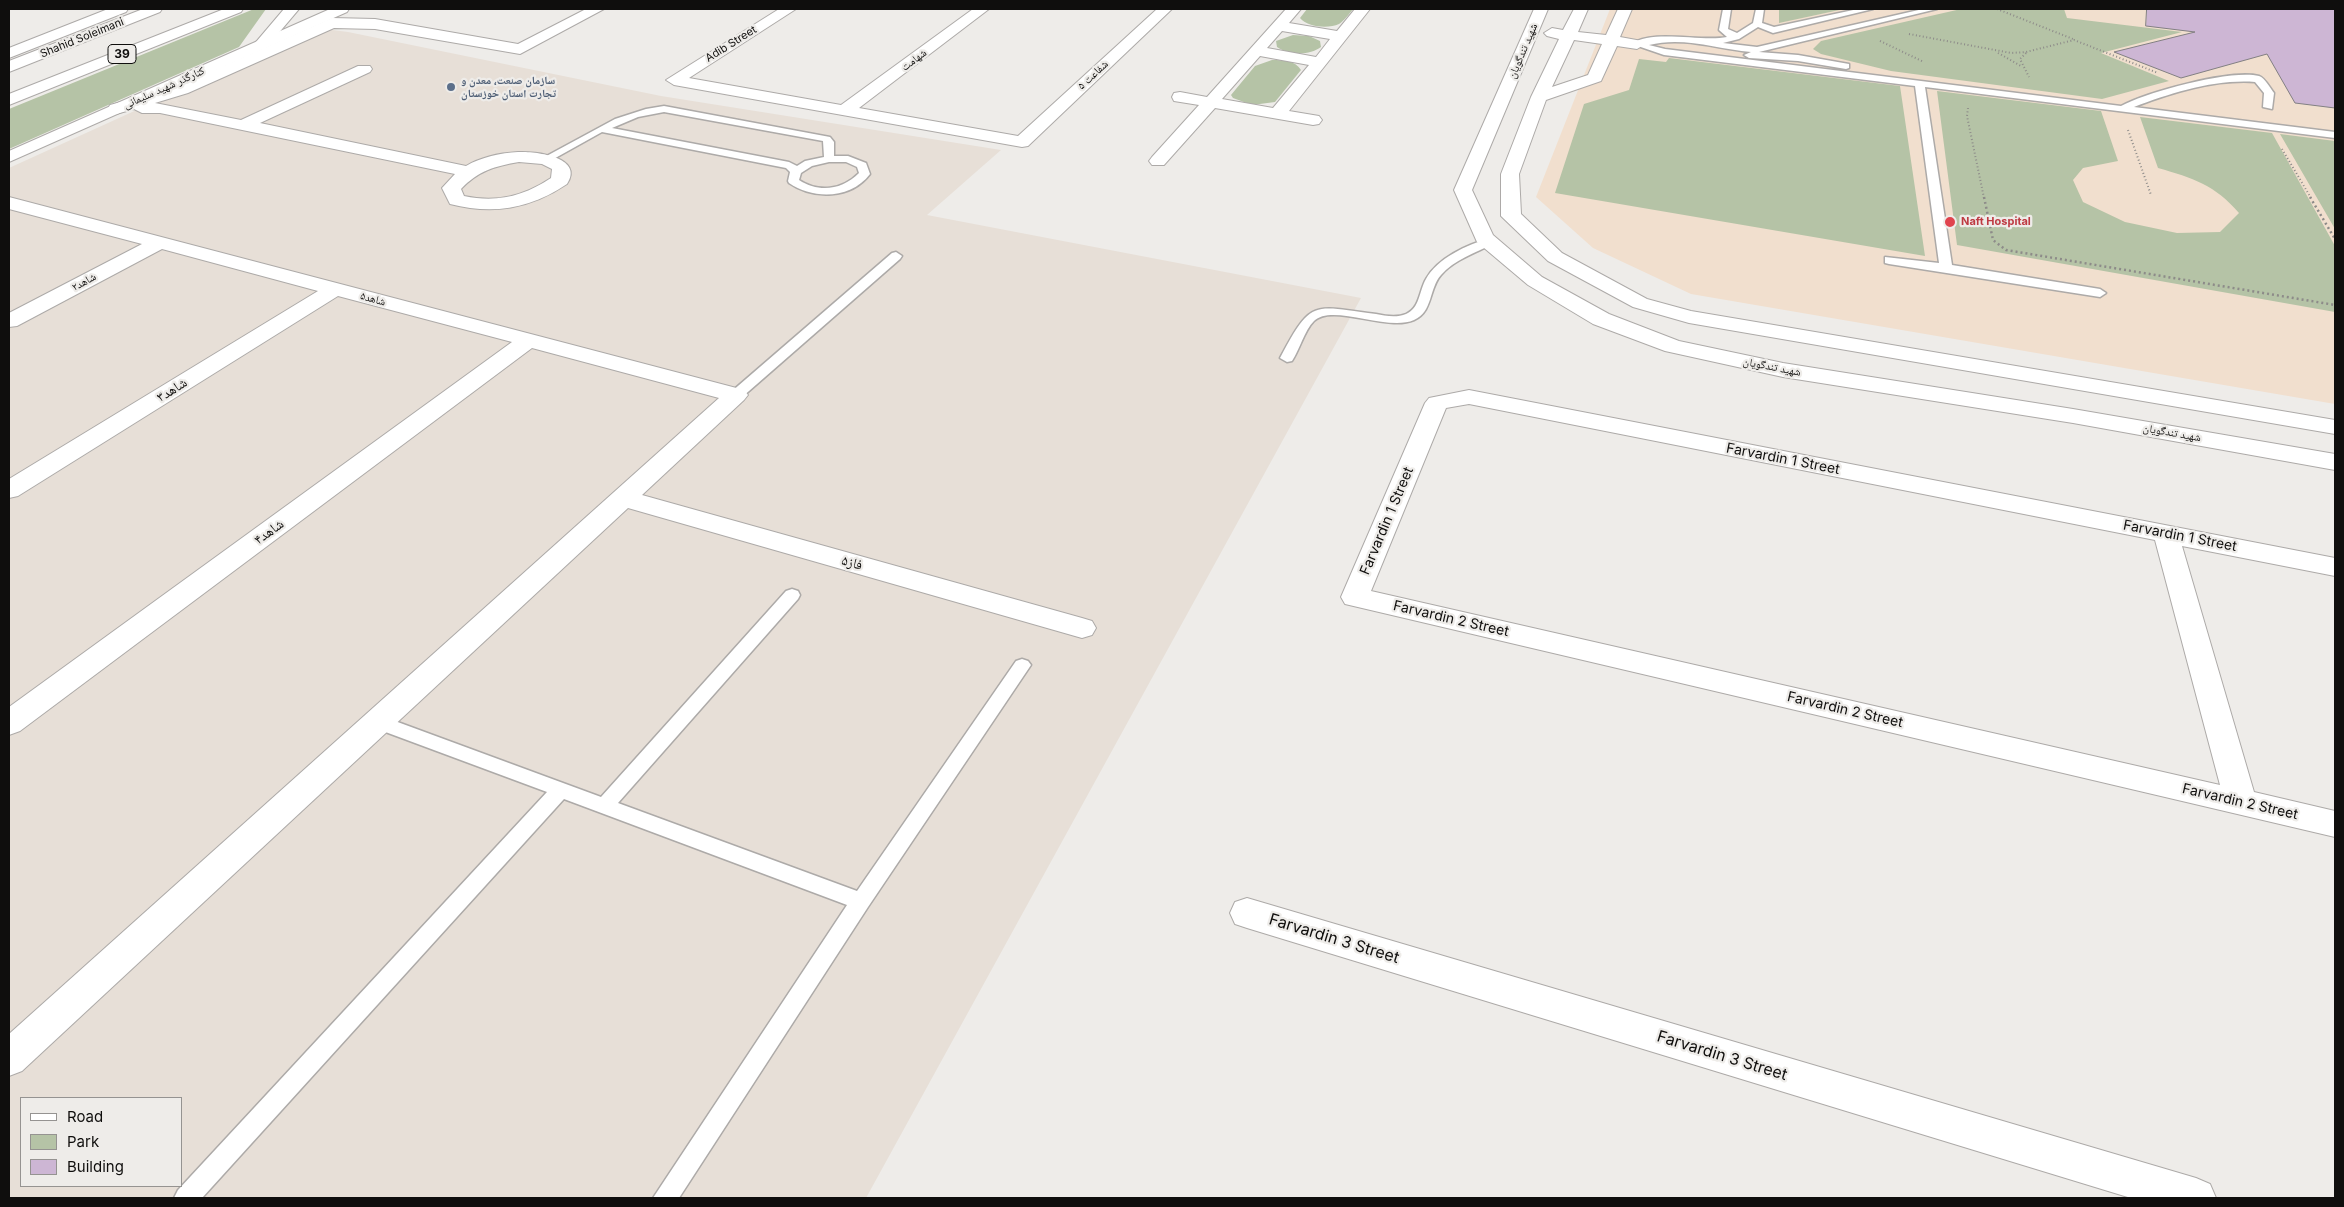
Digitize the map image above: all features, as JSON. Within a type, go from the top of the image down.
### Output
[{"type":"main road","points":[[9,53],[121,9]]},
{"type":"main road","name":"Shahid Soleimani","points":[[9,66],[155,9]]},
{"type":"main road","name":"39","points":[[9,100],[236,9]]},
{"type":"main road","points":[[261,45],[292,9]]},
{"type":"main road","name":"کنارگذر شهید سلیمانی","points":[[9,157],[342,9]]},
{"type":"main road","points":[[116,109],[182,90],[332,23],[375,24],[520,49],[597,9]]},
{"type":"main road","name":"Adib Street","points":[[789,9],[674,80],[825,107]]},
{"type":"main road","name":"شهامت","points":[[825,107],[960,9]]},
{"type":"main road","name":"شهامت","points":[[846,110],[982,9]]},
{"type":"main road","points":[[1158,161],[1294,9]]},
{"type":"main road","points":[[1277,114],[1363,9]]},
{"type":"main road","name":"شهید تندگویان","points":[[1541,9],[1463,190],[1484,238],[1535,281],[1601,319],[1673,346],[1783,370],[2073,416],[2335,462]]},
{"type":"main road","points":[[1581,9],[1539,98],[1510,174],[1511,216],[1555,257],[1640,303],[1689,317],[2335,428]]},
{"type":"main road","points":[[1539,98],[1596,78],[1624,9]]},
{"type":"main road","name":"شفاعت ۵","points":[[846,110],[1022,142],[1157,10]]},
{"type":"main road","points":[[375,24],[400,12]]},
{"type":"main road","points":[[1278,26],[1341,36]]},
{"type":"main road","points":[[1532,30],[1637,44]]},
{"type":"main road","points":[[1256,51],[1320,62]]},
{"type":"main road","points":[[243,125],[364,69]]},
{"type":"main road","points":[[1180,96],[1313,120]]},
{"type":"main road","points":[[825,107],[846,110]]},
{"type":"main road","points":[[116,109],[160,108],[466,171]]},
{"type":"main road","points":[[518,157],[546,158],[561,167],[560,180],[542,194],[512,204],[480,206],[457,200],[451,188],[466,171],[488,162],[518,157]]},
{"type":"main road","points":[[1472,169],[1510,174]]},
{"type":"main road","name":"شاهد۵","points":[[9,203],[736,395]]},
{"type":"main road","name":"شاهد۲","points":[[9,322],[159,243]]},
{"type":"main road","name":"شاهد۳","points":[[9,490],[336,289]]},
{"type":"main road","points":[[1673,346],[1689,317]]},
{"type":"main road","name":"شاهد۴","points":[[9,723],[529,340]]},
{"type":"main road","points":[[9,1058],[736,395]]},
{"type":"main road","name":"Farvardin 1 Street","points":[[1355,597],[1437,404],[1469,397],[2335,567]]},
{"type":"main road","name":"فاز۵","points":[[623,498],[1082,628]]},
{"type":"main road","points":[[2166,534],[2241,802]]},
{"type":"main road","name":"Farvardin 2 Street","points":[[1355,597],[2335,824]]},
{"type":"main road","name":"Farvardin 3 Street","points":[[1247,913],[2196,1198]]},
{"type":"lane","points":[[1727,9],[1723,30],[1727,34],[1738,36]]},
{"type":"lane","points":[[1712,43],[1747,33],[1758,24],[1760,9]]},
{"type":"lane","points":[[1758,24],[1773,30],[1869,9]]},
{"type":"lane","points":[[1637,44],[1665,39],[1712,43],[1734,48],[1757,50],[1934,9]]},
{"type":"lane","points":[[1664,52],[1659,46],[1665,39]]},
{"type":"lane","points":[[1637,44],[1664,52],[1712,59],[2335,135]]},
{"type":"lane","points":[[2121,108],[2194,87],[2227,79],[2246,77],[2258,79],[2269,94],[2268,107]]},
{"type":"lane","points":[[1920,84],[1946,268]]},
{"type":"lane","points":[[546,158],[601,129],[647,111],[664,109],[826,139],[829,142],[829,159]]},
{"type":"lane","points":[[601,129],[789,165],[796,171]]},
{"type":"lane","points":[[829,159],[855,162],[862,165],[866,174],[858,183],[840,190],[820,192],[802,188],[793,181],[796,171],[810,163],[829,159]]},
{"type":"lane","points":[[1287,358],[1311,316],[1324,311],[1392,321],[1409,318],[1421,310],[1436,273],[1460,256],[1489,242]]},
{"type":"lane","points":[[736,395],[896,256]]},
{"type":"lane","points":[[1889,260],[2100,293]]},
{"type":"lane","points":[[604,806],[792,595]]},
{"type":"lane","points":[[665,1198],[861,901],[1022,665]]},
{"type":"lane","points":[[378,722],[861,901]]},
{"type":"lane","points":[[186,1198],[561,790]]},
{"type":"path","points":[[1997,9],[2194,87]]},
{"type":"path","points":[[1862,25],[1996,51],[2026,52],[2074,40]]},
{"type":"path","points":[[1852,28],[1967,83],[1970,90],[1967,116],[1993,240],[2006,250],[2335,305]]},
{"type":"path","points":[[1996,51],[2022,66]]},
{"type":"path","points":[[2121,108],[2151,195]]},
{"type":"path","points":[[2269,126],[2335,240]]},
{"type":"shaded area","name":"Naft Hospital","points":[[1610,9],[2335,9],[2335,404],[1691,294],[1593,248],[1536,197]]},
{"type":"shaded area","points":[[317,28],[348,32],[661,96],[1001,150],[927,215],[1361,298],[866,1198],[9,1198],[9,168]]},
{"type":"green space","points":[[254,9],[266,9],[239,47],[9,149],[9,109]]},
{"type":"green space","points":[[1307,9],[1353,9],[1339,24],[1324,27],[1313,25],[1300,18]]},
{"type":"green space","points":[[1779,9],[1844,9],[1779,23]]},
{"type":"green space","points":[[1961,9],[2064,9],[2067,18],[2182,32],[2101,53],[2169,81],[2102,99],[1891,71],[1821,54],[1813,49],[1821,41]]},
{"type":"green space","points":[[1293,35],[1309,36],[1320,41],[1321,47],[1311,52],[1293,53],[1277,47],[1276,41]]},
{"type":"green space","points":[[1669,58],[1900,86],[1925,256],[1555,193],[1584,104],[1629,90],[1639,59],[1666,62]]},
{"type":"green space","points":[[1272,60],[1292,62],[1301,70],[1275,102],[1252,105],[1233,98],[1231,95],[1255,66]]},
{"type":"green space","points":[[1937,91],[2101,111],[2118,161],[2083,168],[2073,180],[2083,202],[2125,222],[2177,233],[2220,232],[2239,213],[2230,203],[2203,184],[2158,168],[2140,117],[2272,133],[2335,246],[2335,312],[1957,245]]},
{"type":"green space","points":[[2280,134],[2335,141],[2335,229]]},
{"type":"building","points":[[2147,9],[2335,9],[2335,108],[2295,103],[2267,54],[2181,78],[2114,52],[2195,32],[2146,26]]},
{"type":"place","name":"سازمان صنعت، معدن و تجارت استان خوزستان","points":[[451,87]]},
{"type":"place","name":"Naft Hospital","points":[[1950,222]]}]
